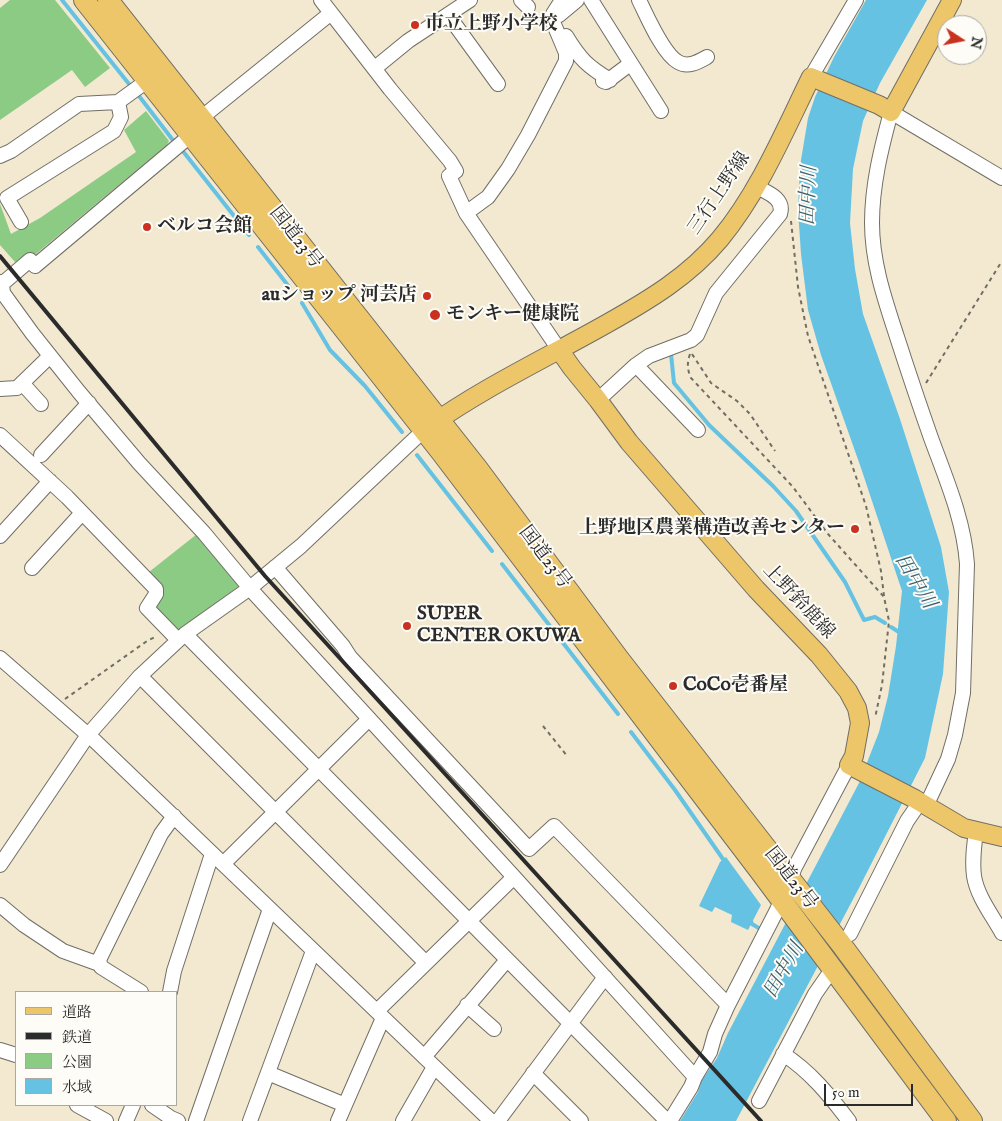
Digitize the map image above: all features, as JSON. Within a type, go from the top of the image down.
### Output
[{"type":"highway","name":"国道23号","points":[[84,0],[147,81],[196,126]]},
{"type":"highway","name":"国道23号","points":[[108,0],[196,126],[431,425],[441,452],[787,892],[832,966],[946,1121]]},
{"type":"highway","name":"国道23号","points":[[787,892],[846,939],[972,1121]]},
{"type":"main road","points":[[816,79],[885,109],[952,0]]},
{"type":"main road","name":"三行上野線","points":[[431,425],[464,403],[652,298],[688,271],[720,239],[755,186],[816,79]]},
{"type":"main road","name":"上野鈴鹿線","points":[[560,350],[630,442],[671,491],[756,589],[815,650],[848,691],[857,708],[860,722],[854,767]]},
{"type":"main road","points":[[854,767],[954,822],[976,832],[1002,837]]},
{"type":"street","points":[[321,0],[390,90],[450,161],[456,171],[449,176],[466,213],[560,350]]},
{"type":"street","points":[[374,68],[408,40],[470,0]]},
{"type":"street","points":[[466,213],[488,197],[508,169],[528,135],[566,61],[566,52],[553,18],[562,0]]},
{"type":"street","points":[[553,18],[577,0]]},
{"type":"street","points":[[591,0],[661,111]]},
{"type":"street","points":[[640,0],[662,46],[678,63],[695,64],[707,57]]},
{"type":"street","points":[[816,79],[856,0]]},
{"type":"street","points":[[331,13],[196,126],[35,266],[30,260],[1,289],[32,334],[173,502],[695,1077]]},
{"type":"street","points":[[448,15],[498,84]]},
{"type":"street","points":[[553,18],[579,57],[590,68],[610,80]]},
{"type":"street","points":[[566,61],[604,82],[610,80],[630,64]]},
{"type":"street","points":[[0,156],[11,151],[79,104],[118,102],[147,81]]},
{"type":"street","points":[[21,222],[8,198],[114,131],[121,117],[118,102]]},
{"type":"street","points":[[846,939],[907,820],[948,759],[955,735],[963,693],[966,544],[961,521],[916,397],[880,286],[872,241],[872,203],[885,109],[1002,178]]},
{"type":"street","points":[[598,400],[636,365],[649,356],[691,340],[697,335],[716,293],[782,210],[779,200],[755,186]]},
{"type":"street","points":[[0,389],[17,388],[50,356]]},
{"type":"street","points":[[636,365],[698,430]]},
{"type":"street","points":[[22,383],[41,404]]},
{"type":"street","points":[[41,456],[89,403]]},
{"type":"street","points":[[0,865],[88,735],[178,635],[250,588],[275,568],[431,425]]},
{"type":"street","points":[[2,441],[50,481],[156,589],[156,594],[147,608],[178,635],[318,769],[668,1121],[692,1087],[695,1077],[710,1052],[715,1034],[728,1005],[854,767]]},
{"type":"street","points":[[0,536],[50,481]]},
{"type":"street","points":[[32,568],[82,513]]},
{"type":"street","points":[[275,568],[343,646],[350,657],[529,850],[554,826],[728,1005]]},
{"type":"street","points":[[0,658],[88,735],[174,816],[429,1062],[483,1118]]},
{"type":"street","points":[[140,676],[426,963]]},
{"type":"street","points":[[223,864],[369,719]]},
{"type":"street","points":[[99,964],[161,834],[174,816]]},
{"type":"street","points":[[976,832],[973,866],[974,878],[982,898],[1002,933]]},
{"type":"street","points":[[170,991],[174,971],[212,854]]},
{"type":"street","points":[[338,1121],[380,1015],[426,963],[514,877]]},
{"type":"street","points":[[0,905],[24,925],[63,950],[99,964],[140,991]]},
{"type":"street","points":[[196,1121],[270,909]]},
{"type":"street","points":[[250,1121],[313,951]]},
{"type":"street","points":[[403,1121],[429,1062],[467,1005],[507,960]]},
{"type":"street","points":[[759,1101],[815,994],[832,966]]},
{"type":"street","points":[[498,1121],[605,977]]},
{"type":"street","points":[[467,1005],[494,1029]]},
{"type":"street","points":[[0,1050],[15,1055]]},
{"type":"street","points":[[783,1054],[820,1085],[849,1121]]},
{"type":"street","points":[[268,1073],[345,1105]]},
{"type":"street","points":[[534,1073],[580,1121]]},
{"type":"street","points":[[79,1106],[106,1121]]},
{"type":"street","points":[[126,1121],[133,1106]]},
{"type":"street","points":[[153,1106],[178,1121]]},
{"type":"path","points":[[781,206],[787,209],[790,216],[798,287],[808,336],[866,506],[881,571],[889,621],[885,664],[873,723]]},
{"type":"path","points":[[916,397],[1002,261]]},
{"type":"path","points":[[775,451],[750,414],[737,401],[711,383],[695,361],[691,349],[688,370],[691,378],[793,487],[844,552],[884,597]]},
{"type":"path","points":[[55,706],[147,641],[178,635]]},
{"type":"path","points":[[543,726],[568,757]]},
{"type":"green space","points":[[10,0],[55,0],[110,68],[85,87],[72,70],[0,120],[0,8]]},
{"type":"green space","points":[[146,111],[169,141],[167,145],[31,258],[15,262],[0,245],[0,204],[11,234],[40,218],[136,152],[124,130]]},
{"type":"green space","points":[[197,534],[239,583],[238,587],[177,631],[153,609],[149,572]]},
{"type":"water","name":"田中川","points":[[866,0],[927,0],[880,83],[863,121],[853,169],[850,223],[855,269],[863,314],[900,419],[941,547],[949,592],[943,674],[925,758],[736,1121],[680,1121],[698,1092],[702,1080],[717,1058],[728,1033],[859,783],[879,732],[888,696],[902,591],[821,355],[808,310],[798,210],[800,166],[808,118],[815,97],[834,57]]},
{"type":"water","points":[[726,857],[761,905],[748,930],[731,922],[732,915],[715,907],[712,912],[699,906],[720,862]]},
{"type":"waterway","points":[[62,0],[129,84]]},
{"type":"waterway","points":[[139,96],[172,139]]},
{"type":"waterway","points":[[182,150],[249,235]]},
{"type":"waterway","points":[[258,247],[290,288]]},
{"type":"waterway","points":[[302,303],[330,350],[365,386],[402,432]]},
{"type":"waterway","points":[[671,354],[674,383],[709,425],[773,486],[796,511],[845,582],[864,620],[875,617],[885,623]]},
{"type":"waterway","points":[[417,455],[492,551]]},
{"type":"waterway","points":[[502,564],[618,714]]},
{"type":"waterway","points":[[891,627],[902,634]]},
{"type":"waterway","points":[[631,732],[675,790],[725,862]]},
{"type":"waterway","points":[[751,921],[752,924],[762,930]]},
{"type":"railway","points":[[0,256],[265,576],[761,1121]]},
{"type":"place","name":"市立上野小学校","points":[[415,25]]},
{"type":"place","name":"ベルコ会館","points":[[147,227]]},
{"type":"place","name":"auショップ 河芸店","points":[[427,296]]},
{"type":"place","name":"モンキー健康院","points":[[435,315]]},
{"type":"place","name":"上野地区農業構造改善センター","points":[[855,529]]},
{"type":"place","name":"SUPER CENTER OKUWA","points":[[407,626]]},
{"type":"place","name":"CoCo壱番屋","points":[[673,686]]}]
